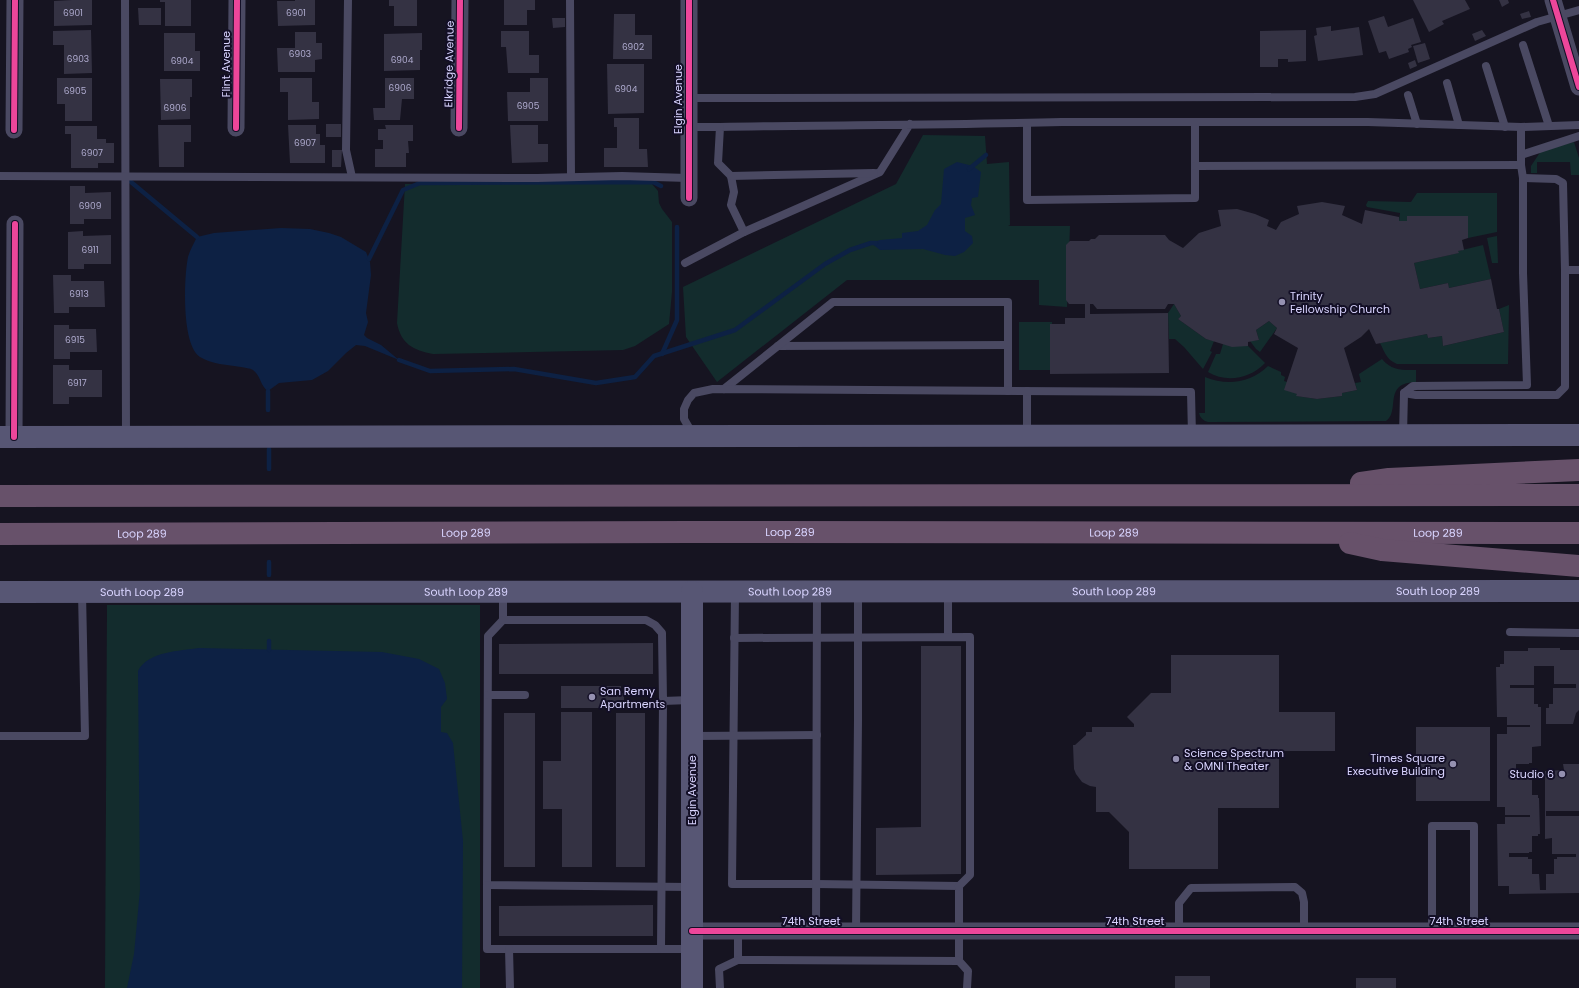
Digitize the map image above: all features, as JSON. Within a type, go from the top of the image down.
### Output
[{"type":"highway","points":[[1259,495],[1389,480],[1579,470]]},
{"type":"highway","points":[[0,496],[1579,494]]},
{"type":"highway","name":"Loop 289","points":[[0,534],[682,532],[1579,533]]},
{"type":"highway","points":[[1306,533],[1382,550],[1579,566]]},
{"type":"highway","points":[[0,545],[221,534]]},
{"type":"main road","points":[[7,437],[1579,435]]},
{"type":"main road","name":"South Loop 289","points":[[0,592],[1579,591]]},
{"type":"main road","name":"Elgin Avenue","points":[[692,592],[692,988]]},
{"type":"street","points":[[14,130],[15,0]]},
{"type":"street","name":"Flint Avenue","points":[[236,128],[237,0]]},
{"type":"street","name":"Elkridge Avenue","points":[[459,128],[460,0]]},
{"type":"street","name":"Elgin Avenue","points":[[689,0],[689,198]]},
{"type":"street","points":[[1553,0],[1579,87]]},
{"type":"street","points":[[7,437],[15,224]]},
{"type":"street","name":"74th Street","points":[[692,940],[738,931],[1579,931]]},
{"type":"lane","points":[[125,0],[126,437]]},
{"type":"lane","points":[[348,0],[346,150],[348,165],[352,176]]},
{"type":"lane","points":[[570,0],[571,177]]},
{"type":"lane","points":[[688,98],[1355,97],[1376,94],[1537,22],[1579,10]]},
{"type":"lane","points":[[1523,45],[1549,126]]},
{"type":"lane","points":[[1486,66],[1505,127]]},
{"type":"lane","points":[[1448,83],[1459,125]]},
{"type":"lane","points":[[1408,95],[1417,124]]},
{"type":"lane","points":[[688,127],[1027,123],[1368,122],[1505,127],[1579,125]]},
{"type":"lane","points":[[1027,123],[1027,200],[1195,198],[1195,123]]},
{"type":"lane","points":[[685,263],[744,232],[880,172],[910,124]]},
{"type":"lane","points":[[720,127],[718,163],[731,176],[734,192],[731,205],[744,232]]},
{"type":"lane","points":[[1404,392],[1413,386],[1527,385],[1523,273],[1523,178],[1521,165],[1520,127]]},
{"type":"lane","points":[[1521,155],[1579,136]]},
{"type":"lane","points":[[1195,166],[1521,165]]},
{"type":"lane","points":[[731,176],[878,173]]},
{"type":"lane","points":[[0,176],[352,176],[530,178],[622,176],[688,178]]},
{"type":"lane","points":[[1404,392],[1416,396],[1557,395],[1565,387],[1563,183],[1556,180],[1523,178]]},
{"type":"lane","points":[[1565,270],[1579,270]]},
{"type":"lane","points":[[724,389],[833,302],[1008,302],[1008,391]]},
{"type":"lane","points":[[778,346],[1008,345]]},
{"type":"lane","points":[[693,437],[684,419],[684,409],[694,392],[713,389],[1191,392],[1192,436]]},
{"type":"lane","points":[[1027,391],[1027,436]]},
{"type":"lane","points":[[1404,392],[1404,436]]},
{"type":"lane","points":[[816,931],[817,591]]},
{"type":"lane","points":[[856,931],[858,591]]},
{"type":"lane","points":[[948,591],[948,637]]},
{"type":"lane","points":[[0,736],[85,736],[82,592]]},
{"type":"lane","points":[[503,592],[503,620],[488,636],[487,949],[661,948],[692,940]]},
{"type":"lane","points":[[735,592],[732,884],[959,886]]},
{"type":"lane","points":[[503,620],[646,620],[655,625],[662,633],[664,701],[663,886],[661,948]]},
{"type":"lane","points":[[1510,632],[1579,633]]},
{"type":"lane","points":[[734,638],[817,638],[858,636],[970,637],[970,875],[959,886],[959,961],[968,971],[967,988]]},
{"type":"lane","points":[[488,695],[525,695]]},
{"type":"lane","points":[[664,701],[692,700]]},
{"type":"lane","points":[[692,736],[817,735]]},
{"type":"lane","points":[[1432,931],[1432,826],[1474,826],[1474,931]]},
{"type":"lane","points":[[487,885],[692,887]]},
{"type":"lane","points":[[1178,931],[1178,903],[1191,888],[1295,887],[1302,893],[1304,902],[1304,931]]},
{"type":"lane","points":[[738,931],[738,960]]},
{"type":"lane","points":[[509,949],[510,988]]},
{"type":"lane","points":[[720,988],[719,969],[738,960],[959,961]]},
{"type":"green space","points":[[923,135],[985,136],[987,164],[1009,162],[1010,225],[1008,226],[1070,226],[1067,307],[1039,305],[1039,280],[847,280],[717,382],[686,337],[683,287],[896,184]]},
{"type":"green space","points":[[1574,142],[1579,158],[1579,175],[1571,175],[1570,162],[1537,162],[1537,173],[1531,173],[1531,166],[1541,151]]},
{"type":"green space","points":[[405,184],[652,184],[658,191],[659,203],[662,209],[672,222],[672,292],[669,324],[635,346],[623,350],[433,354],[414,348],[405,341],[397,323]]},
{"type":"green space","points":[[1417,193],[1497,193],[1497,232],[1468,238],[1468,216],[1407,216],[1407,221],[1399,221],[1400,213],[1367,207],[1366,205],[1368,201],[1411,202]]},
{"type":"green space","points":[[1497,236],[1498,263],[1492,263],[1487,238]]},
{"type":"green space","points":[[1483,245],[1491,279],[1449,288],[1448,283],[1420,289],[1414,263],[1458,253],[1458,251]]},
{"type":"green space","points":[[1174,304],[1181,316],[1178,319],[1206,339],[1214,341],[1210,351],[1212,352],[1203,369],[1175,339],[1169,339],[1168,313]]},
{"type":"green space","points":[[1509,305],[1508,364],[1397,364],[1389,358],[1380,343],[1427,334],[1428,338],[1442,336],[1443,346],[1504,332],[1499,309]]},
{"type":"green space","points":[[1269,321],[1277,328],[1260,352],[1250,341],[1259,340],[1256,330]]},
{"type":"green space","points":[[1019,322],[1052,322],[1052,338],[1057,370],[1019,370]]},
{"type":"green space","points":[[1223,344],[1248,346],[1265,363],[1252,373],[1238,378],[1222,377],[1208,372],[1216,354],[1220,354]]},
{"type":"green space","points":[[1382,359],[1393,368],[1402,370],[1416,370],[1416,382],[1399,387],[1396,392],[1392,411],[1386,421],[1208,422],[1202,419],[1199,413],[1205,413],[1205,377],[1213,380],[1230,382],[1238,381],[1254,376],[1268,366],[1281,372],[1281,375],[1285,377],[1284,381],[1287,382],[1297,396],[1317,399],[1342,396],[1342,393],[1357,390],[1355,383],[1361,382],[1359,374]]},
{"type":"green space","points":[[107,605],[480,605],[480,988],[105,988]]},
{"type":"water","points":[[957,162],[973,166],[981,172],[978,197],[972,198],[971,205],[975,215],[965,218],[965,231],[972,236],[973,243],[964,252],[955,256],[923,249],[880,250],[871,243],[880,240],[902,238],[902,233],[918,231],[927,225],[935,210],[941,204],[944,169]]},
{"type":"water","points":[[281,228],[310,229],[329,233],[341,237],[366,252],[370,262],[371,275],[366,313],[368,322],[364,335],[381,345],[399,360],[365,346],[356,345],[328,371],[312,380],[279,383],[268,391],[263,386],[256,372],[252,369],[214,363],[200,357],[194,350],[190,339],[185,310],[188,257],[197,237],[214,233]]},
{"type":"water","points":[[199,648],[382,652],[419,659],[439,669],[445,683],[447,699],[441,707],[441,732],[447,733],[453,743],[463,841],[462,988],[127,988],[134,954],[140,890],[138,671],[149,659],[174,651]]},
{"type":"building","points":[[92,0],[92,25],[54,26],[54,1]]},
{"type":"building","points":[[160,0],[191,0],[191,26],[165,26],[165,2],[160,2]]},
{"type":"building","points":[[315,0],[315,25],[278,26],[277,1]]},
{"type":"building","points":[[389,0],[417,0],[417,26],[394,26],[394,6],[389,6]]},
{"type":"building","points":[[504,0],[535,0],[535,10],[527,10],[527,25],[504,25]]},
{"type":"building","points":[[1413,0],[1465,0],[1470,9],[1442,21],[1444,24],[1429,32]]},
{"type":"building","points":[[1499,0],[1508,0],[1509,3],[1502,7]]},
{"type":"building","points":[[138,8],[161,8],[161,25],[139,25]]},
{"type":"building","points":[[1529,11],[1531,17],[1522,19],[1520,14]]},
{"type":"building","points":[[614,14],[635,14],[635,35],[652,35],[652,59],[613,59]]},
{"type":"building","points":[[1384,16],[1388,27],[1413,18],[1421,42],[1411,45],[1412,47],[1408,49],[1409,52],[1389,59],[1386,51],[1379,53],[1368,21]]},
{"type":"building","points":[[552,18],[565,18],[565,27],[553,28]]},
{"type":"building","points":[[1331,26],[1331,31],[1359,27],[1363,55],[1318,61],[1314,36],[1317,35],[1316,28]]},
{"type":"building","points":[[91,30],[92,73],[64,74],[64,45],[53,45],[53,31]]},
{"type":"building","points":[[1306,30],[1306,61],[1288,62],[1288,59],[1278,59],[1278,67],[1260,67],[1260,31]]},
{"type":"building","points":[[1482,30],[1486,36],[1475,41],[1472,34]]},
{"type":"building","points":[[501,31],[529,31],[529,55],[539,55],[539,73],[508,73],[506,47],[501,47]]},
{"type":"building","points":[[295,32],[316,32],[316,43],[322,43],[322,59],[315,60],[315,72],[278,72],[277,48],[295,48]]},
{"type":"building","points":[[164,33],[195,33],[195,51],[200,51],[200,71],[164,71]]},
{"type":"building","points":[[422,33],[420,70],[384,71],[384,34]]},
{"type":"building","points":[[1425,43],[1430,59],[1418,63],[1413,46]]},
{"type":"building","points":[[1415,60],[1417,66],[1410,69],[1408,63]]},
{"type":"building","points":[[607,64],[644,64],[644,113],[608,114]]},
{"type":"building","points":[[57,78],[92,78],[92,121],[65,121],[65,104],[57,104]]},
{"type":"building","points":[[280,78],[312,78],[312,102],[319,102],[319,119],[288,120],[288,92],[280,92]]},
{"type":"building","points":[[385,78],[414,78],[414,99],[402,99],[400,120],[374,120],[373,108],[385,108]]},
{"type":"building","points":[[530,78],[548,78],[548,121],[508,121],[507,92],[530,92]]},
{"type":"building","points":[[160,79],[192,79],[190,119],[161,120]]},
{"type":"building","points":[[614,118],[639,118],[639,149],[647,149],[648,167],[604,167],[604,148],[617,148],[617,127],[614,127]]},
{"type":"building","points":[[326,124],[341,124],[341,137],[326,137]]},
{"type":"building","points":[[158,125],[191,125],[191,142],[184,142],[184,167],[159,167]]},
{"type":"building","points":[[288,125],[316,125],[316,134],[320,134],[320,145],[325,145],[325,163],[290,163]]},
{"type":"building","points":[[385,125],[413,125],[413,141],[408,141],[409,153],[406,153],[406,167],[375,167],[375,149],[383,149],[383,140],[378,140],[378,129],[386,129]]},
{"type":"building","points":[[510,125],[538,125],[538,144],[548,144],[548,162],[512,163]]},
{"type":"building","points":[[65,126],[97,126],[97,139],[106,139],[106,143],[114,143],[114,163],[98,163],[98,168],[71,168],[71,134],[65,134]]},
{"type":"building","points":[[332,150],[342,150],[341,167],[332,167]]},
{"type":"building","points":[[70,186],[85,186],[85,193],[111,192],[111,219],[84,219],[84,224],[70,224]]},
{"type":"building","name":"Trinity Fellowship Church","points":[[1322,202],[1345,206],[1342,215],[1362,224],[1365,210],[1399,217],[1399,221],[1407,221],[1407,216],[1468,216],[1468,238],[1462,240],[1464,250],[1458,251],[1459,253],[1414,263],[1420,289],[1448,283],[1449,288],[1491,279],[1497,309],[1499,309],[1504,332],[1443,346],[1442,336],[1428,338],[1427,334],[1376,344],[1369,329],[1361,337],[1344,348],[1357,390],[1342,393],[1342,396],[1317,399],[1296,396],[1297,394],[1284,390],[1298,348],[1274,334],[1277,328],[1269,321],[1256,330],[1259,340],[1248,342],[1248,346],[1232,347],[1206,339],[1178,319],[1181,316],[1174,304],[1168,304],[1165,309],[1097,309],[1093,304],[1090,304],[1090,314],[1168,313],[1169,373],[1050,374],[1050,324],[1065,324],[1065,318],[1085,318],[1085,304],[1069,304],[1066,300],[1066,245],[1070,241],[1089,241],[1091,239],[1095,239],[1099,235],[1165,235],[1169,240],[1183,248],[1199,233],[1221,226],[1218,210],[1237,209],[1255,214],[1269,220],[1267,226],[1276,230],[1281,222],[1299,214],[1297,206]]},
{"type":"building","points":[[83,231],[83,236],[111,235],[111,264],[84,264],[84,269],[68,269],[68,232]]},
{"type":"building","points":[[53,275],[71,275],[71,281],[104,281],[105,307],[69,307],[69,313],[54,313]]},
{"type":"building","points":[[54,325],[69,325],[69,329],[96,329],[97,352],[70,352],[70,359],[54,359]]},
{"type":"building","points":[[53,365],[69,365],[69,370],[102,370],[102,397],[69,397],[69,404],[53,404]]},
{"type":"building","points":[[653,643],[653,674],[499,674],[499,644]]},
{"type":"building","points":[[921,646],[961,646],[961,874],[876,875],[876,828],[921,827]]},
{"type":"building","name":"Studio 6","points":[[1528,648],[1560,648],[1560,650],[1579,650],[1579,710],[1576,713],[1573,724],[1546,724],[1546,708],[1549,708],[1549,704],[1553,704],[1553,688],[1576,688],[1576,684],[1554,684],[1554,666],[1534,666],[1534,685],[1510,685],[1510,688],[1534,688],[1534,704],[1538,704],[1538,707],[1541,707],[1541,746],[1532,747],[1532,763],[1516,764],[1516,777],[1529,777],[1529,779],[1532,779],[1532,795],[1538,795],[1540,834],[1538,834],[1538,836],[1532,836],[1532,852],[1509,853],[1509,857],[1528,857],[1528,859],[1532,859],[1532,874],[1539,874],[1540,890],[1546,890],[1546,874],[1554,874],[1554,859],[1557,859],[1557,857],[1576,857],[1576,854],[1552,854],[1552,838],[1545,839],[1545,771],[1564,770],[1563,764],[1579,764],[1579,811],[1546,811],[1546,816],[1579,816],[1579,893],[1509,894],[1509,886],[1498,886],[1497,824],[1505,824],[1505,817],[1530,817],[1530,815],[1505,815],[1505,807],[1497,807],[1497,734],[1507,734],[1507,727],[1530,727],[1530,725],[1507,725],[1507,717],[1497,717],[1496,667],[1500,667],[1500,664],[1504,664],[1504,651],[1528,651]]},
{"type":"building","name":"Science Spectrum & OMNI Theater","points":[[1171,655],[1279,655],[1279,712],[1335,712],[1335,751],[1279,751],[1279,808],[1218,808],[1218,869],[1129,869],[1129,832],[1109,812],[1096,812],[1096,787],[1082,782],[1074,769],[1073,745],[1075,745],[1086,735],[1086,732],[1092,732],[1092,727],[1134,727],[1134,724],[1127,717],[1151,693],[1171,693]]},
{"type":"building","name":"San Remy Apartments","points":[[561,686],[621,686],[621,693],[624,693],[624,702],[621,702],[621,708],[561,708]]},
{"type":"building","points":[[561,712],[592,712],[592,867],[562,867],[562,809],[543,809],[543,761],[561,761]]},
{"type":"building","points":[[504,713],[535,713],[535,867],[504,867]]},
{"type":"building","points":[[616,713],[645,713],[645,867],[616,867]]},
{"type":"building","name":"Times Square Executive Building","points":[[1416,727],[1490,727],[1490,801],[1416,801]]},
{"type":"building","points":[[653,905],[653,936],[499,936],[499,906]]},
{"type":"building","points":[[1175,976],[1210,976],[1210,988],[1175,988]]},
{"type":"building","points":[[1356,978],[1396,978],[1396,988],[1356,988]]},
{"type":"waterway","points":[[969,169],[986,155]]},
{"type":"waterway","points":[[131,182],[197,237]]},
{"type":"waterway","points":[[369,259],[403,190],[420,183],[653,182],[661,186]]},
{"type":"waterway","points":[[662,354],[677,320],[677,227]]},
{"type":"waterway","points":[[399,360],[430,371],[514,369],[596,383],[635,377],[654,356],[735,330],[825,264],[850,250],[871,243],[876,243]]},
{"type":"waterway","points":[[268,391],[268,410]]},
{"type":"waterway","points":[[269,449],[269,469]]},
{"type":"waterway","points":[[269,562],[269,575]]},
{"type":"waterway","points":[[269,641],[269,650]]},
{"type":"cycle path","points":[[14,130],[15,0]]},
{"type":"cycle path","points":[[236,128],[237,0]]},
{"type":"cycle path","points":[[459,128],[460,0]]},
{"type":"cycle path","points":[[689,0],[689,198]]},
{"type":"cycle path","points":[[1553,0],[1579,87]]},
{"type":"cycle path","points":[[14,437],[15,224]]},
{"type":"cycle path","points":[[692,931],[1579,931]]},
{"type":"place","name":"Trinity Fellowship Church","points":[[1282,302]]},
{"type":"place","name":"San Remy Apartments","points":[[592,697]]},
{"type":"place","name":"Science Spectrum & OMNI Theater","points":[[1176,759]]},
{"type":"place","name":"Times Square Executive Building","points":[[1453,764]]},
{"type":"place","name":"Studio 6","points":[[1562,774]]}]
